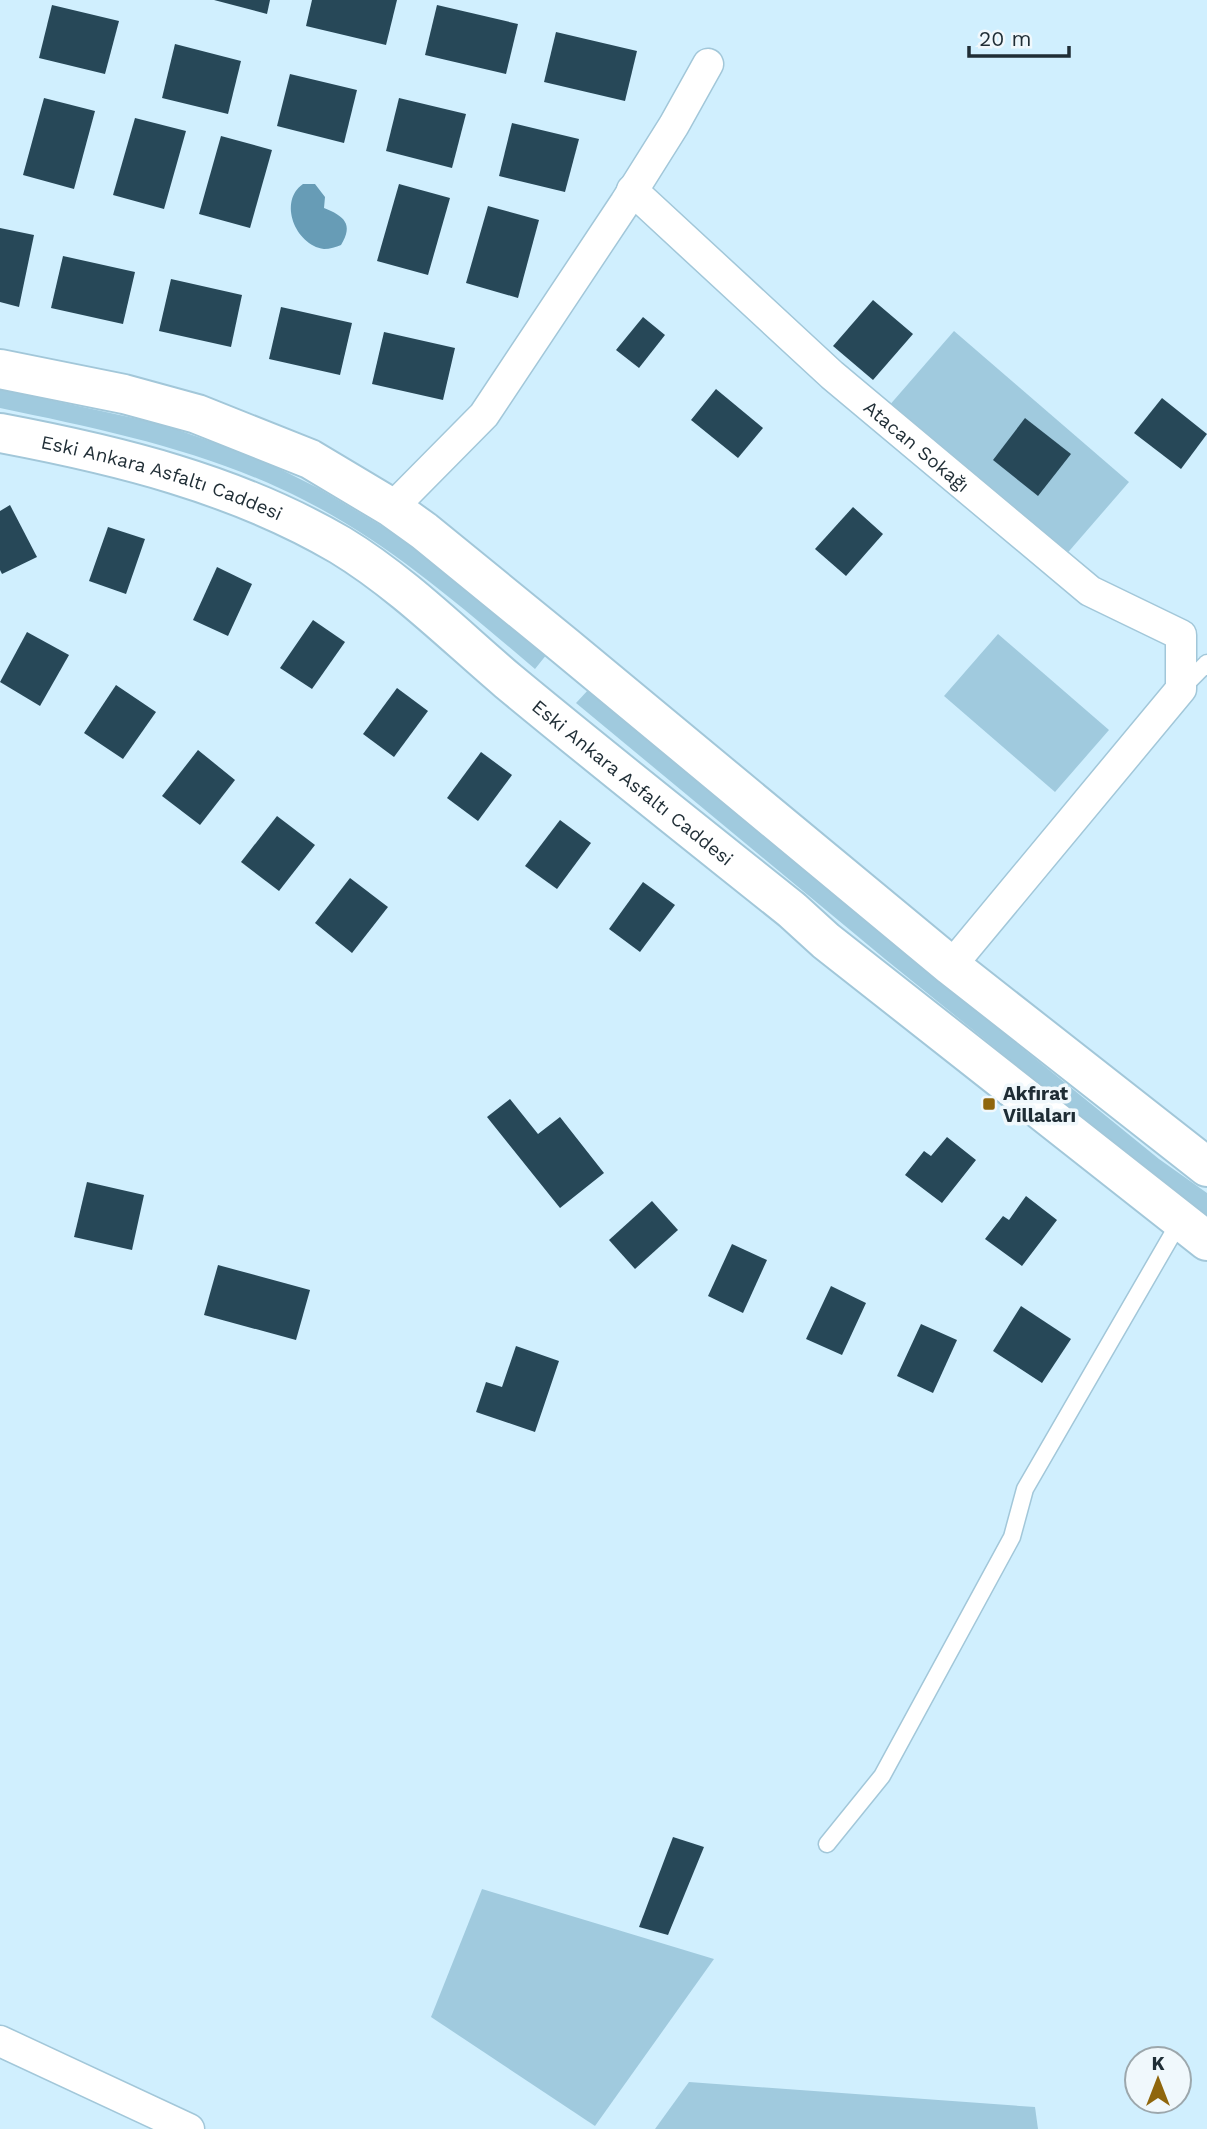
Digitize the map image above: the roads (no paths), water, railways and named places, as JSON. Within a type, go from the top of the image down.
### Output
[{"type":"main road","points":[[0,369],[124,394],[197,414],[310,459],[392,508],[433,538],[565,646],[951,966],[1207,1167]]},
{"type":"main road","name":"Eski Ankara Asfaltı Caddesi","points":[[0,433],[74,447],[128,461],[225,492],[295,522],[339,545],[376,569],[510,682],[781,901],[826,941],[1193,1231]]},
{"type":"street","points":[[392,508],[484,415],[674,125],[708,64]]},
{"type":"street","name":"Atacan Sokağı","points":[[632,190],[832,375],[1090,590],[1181,635],[1181,690]]},
{"type":"street","points":[[951,966],[1181,690]]},
{"type":"street","points":[[0,2041],[189,2129]]},
{"type":"lane","points":[[1181,690],[1207,663]]},
{"type":"lane","points":[[827,1844],[882,1776],[1012,1536],[1026,1489],[1193,1231]]},
{"type":"place","name":"Akfırat Villaları","points":[[989,1104]]}]
